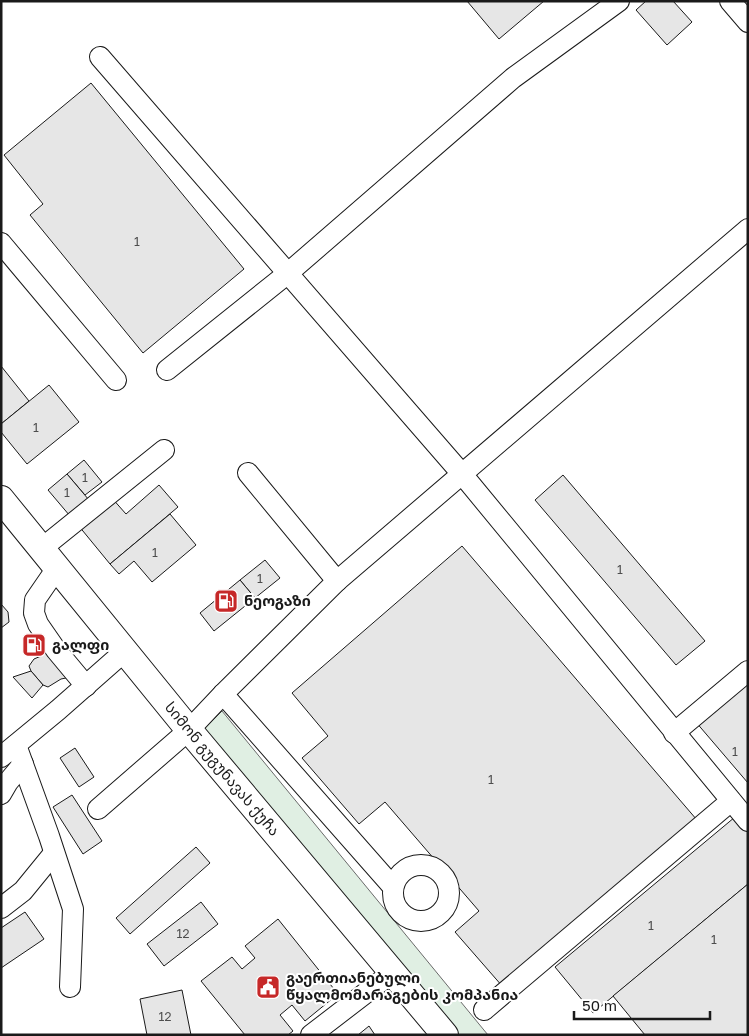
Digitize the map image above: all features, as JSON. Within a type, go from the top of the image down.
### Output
[{"type":"main road","name":"სიმონ გუგუნავას ქუჩა","points":[[1,499],[189,730],[445,1035]]},
{"type":"lane","points":[[167,370],[287,274],[513,78],[619,1]]},
{"type":"lane","points":[[730,1],[748,22]]},
{"type":"lane","points":[[100,58],[462,474],[748,821]]},
{"type":"lane","points":[[98,808],[189,730],[337,581],[748,229]]},
{"type":"lane","points":[[1,243],[116,380]]},
{"type":"lane","points":[[86,686],[56,650],[38,624],[34,613],[35,600],[49,558],[164,450]]},
{"type":"lane","points":[[248,473],[337,581]]},
{"type":"lane","points":[[70,987],[73,910],[23,764],[9,751],[124,651]]},
{"type":"lane","points":[[674,733],[748,672]]},
{"type":"lane","points":[[223,694],[393,886]]},
{"type":"lane","points":[[1,794],[23,764]]},
{"type":"lane","points":[[484,1010],[731,801]]},
{"type":"lane","points":[[1,908],[23,890],[54,853]]},
{"type":"lane","points":[[311,1035],[393,972]]},
{"type":"green space","points":[[222,711],[488,1035],[458,1035],[203,730]]},
{"type":"building","points":[[467,1],[544,1],[499,39]]},
{"type":"building","points":[[646,1],[673,1],[692,22],[667,45],[636,10]]},
{"type":"building","points":[[91,83],[244,269],[143,353],[30,215],[43,204],[4,155]]},
{"type":"building","points":[[1,366],[29,401],[1,424]]},
{"type":"building","points":[[49,385],[79,422],[27,464],[1,432],[1,424]]},
{"type":"building","points":[[84,460],[102,482],[85,495],[67,474]]},
{"type":"building","points":[[67,474],[89,500],[70,516],[48,490]]},
{"type":"building","points":[[563,475],[705,641],[676,665],[535,500]]},
{"type":"building","points":[[159,485],[178,507],[110,564],[78,525],[111,497],[126,514]]},
{"type":"building","points":[[170,514],[196,545],[152,582],[134,561],[119,574],[110,564]]},
{"type":"building","points":[[462,546],[697,820],[503,987],[455,932],[479,911],[385,802],[359,824],[302,758],[328,736],[292,693]]},
{"type":"building","points":[[265,560],[280,578],[255,598],[240,580]]},
{"type":"building","points":[[240,580],[255,598],[214,631],[200,613]]},
{"type":"building","points":[[1,604],[8,612],[9,622],[1,628]]},
{"type":"building","points":[[49,648],[71,671],[66,678],[48,687],[43,685],[29,666],[34,659],[41,656]]},
{"type":"building","points":[[31,671],[43,685],[32,698],[13,677]]},
{"type":"building","points":[[748,676],[748,783],[695,721]]},
{"type":"building","points":[[75,748],[94,777],[79,787],[60,758]]},
{"type":"building","points":[[72,795],[102,841],[83,854],[53,807]]},
{"type":"building","points":[[735,817],[748,833],[748,884],[593,1013],[555,967]]},
{"type":"building","points":[[196,847],[210,863],[130,934],[116,918]]},
{"type":"building","points":[[748,884],[748,1035],[645,1035],[613,996]]},
{"type":"building","points":[[201,902],[218,924],[164,966],[147,944]]},
{"type":"building","points":[[25,912],[44,939],[1,968],[1,928]]},
{"type":"building","points":[[278,919],[338,994],[305,1021],[292,1005],[280,1015],[293,1031],[288,1035],[245,1035],[201,981],[232,957],[242,969],[255,958],[245,946]]},
{"type":"building","points":[[182,990],[191,1035],[147,1035],[140,999]]},
{"type":"building","points":[[369,1026],[375,1035],[358,1035]]},
{"type":"place","name":"ნეოგაზი","points":[[226,601]]},
{"type":"place","name":"გალფი","points":[[34,645]]},
{"type":"place","name":"გაერთიანებული წყალმომარაგების კომპანია","points":[[268,987]]}]
